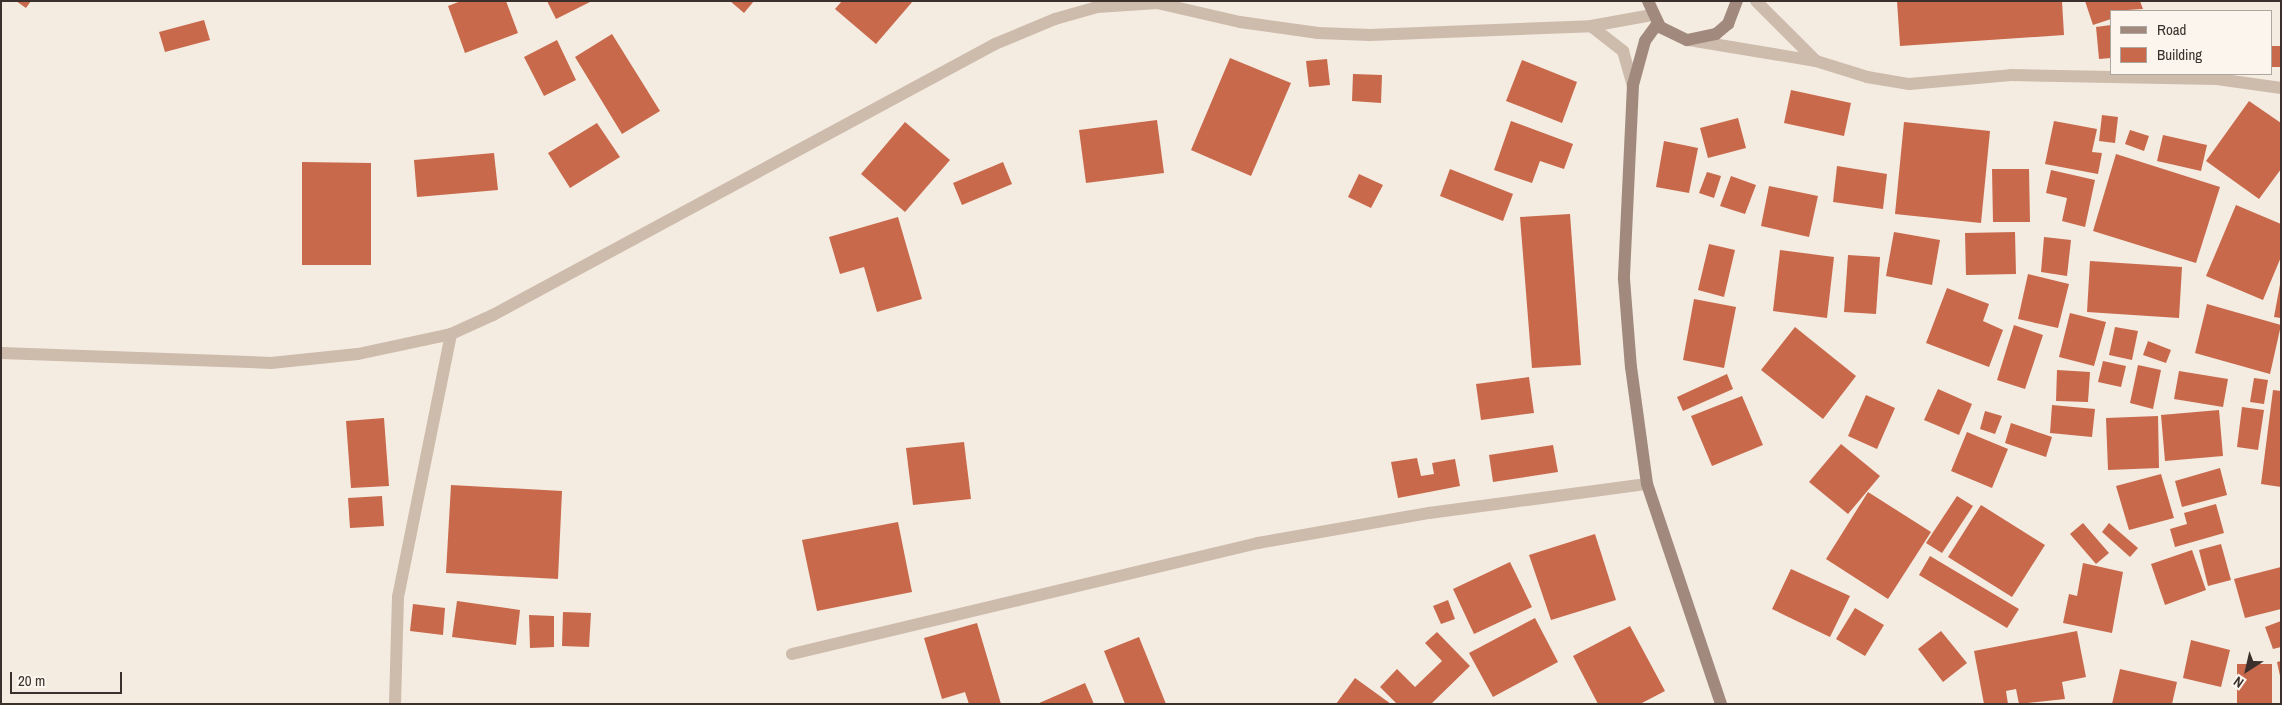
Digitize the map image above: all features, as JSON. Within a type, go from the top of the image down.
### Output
[{"type":"street","points":[[1648,1],[1655,19],[1673,35],[1687,40],[1816,61],[1867,77],[1909,84],[2011,75],[2217,79],[2281,88]]},
{"type":"street","points":[[1687,40],[1702,40],[1716,34],[1728,24],[1738,1]]},
{"type":"street","points":[[1756,1],[1816,61]]},
{"type":"street","points":[[1,353],[271,363],[358,354],[451,334],[501,310],[995,44],[1055,19],[1097,7],[1156,2],[1240,22],[1318,33],[1370,35],[1591,26],[1655,19]]},
{"type":"street","points":[[1655,19],[1645,41],[1633,85],[1624,280],[1632,368],[1647,484],[1721,704]]},
{"type":"street","points":[[1591,26],[1624,51],[1633,85]]},
{"type":"street","points":[[395,704],[398,597],[451,334]]},
{"type":"street","points":[[792,654],[1258,543],[1430,513],[1647,484]]},
{"type":"building","points":[[16,1],[31,1],[26,8]]},
{"type":"building","points":[[461,1],[506,1],[518,33],[465,53],[448,6]]},
{"type":"building","points":[[547,1],[592,1],[556,19]]},
{"type":"building","points":[[730,1],[754,1],[744,13]]},
{"type":"building","points":[[842,1],[913,1],[876,44],[835,9]]},
{"type":"building","points":[[1897,1],[2062,1],[2064,35],[1900,46]]},
{"type":"building","points":[[2085,1],[2140,1],[2143,9],[2110,10],[2110,19],[2093,25]]},
{"type":"building","points":[[204,20],[210,40],[165,52],[159,32]]},
{"type":"building","points":[[2110,25],[2110,58],[2099,59],[2096,27]]},
{"type":"building","points":[[612,34],[660,111],[622,134],[575,57]]},
{"type":"building","points":[[557,40],[576,80],[544,96],[524,57]]},
{"type":"building","points":[[2272,46],[2281,46],[2281,67],[2272,67]]},
{"type":"building","points":[[1230,58],[1291,83],[1251,176],[1191,150]]},
{"type":"building","points":[[1327,59],[1330,85],[1309,87],[1306,61]]},
{"type":"building","points":[[1522,60],[1577,82],[1562,123],[1506,101]]},
{"type":"building","points":[[1353,74],[1382,75],[1381,103],[1352,101]]},
{"type":"building","points":[[1791,90],[1851,103],[1844,136],[1784,123]]},
{"type":"building","points":[[2249,101],[2281,123],[2281,169],[2259,199],[2206,161]]},
{"type":"building","points":[[2102,115],[2118,117],[2115,143],[2099,141]]},
{"type":"building","points":[[1738,118],[1746,148],[1708,158],[1700,128]]},
{"type":"building","points":[[1157,120],[1164,173],[1086,183],[1079,130]]},
{"type":"building","points":[[1511,121],[1573,144],[1564,169],[1540,161],[1532,183],[1494,170]]},
{"type":"building","points":[[2054,121],[2097,129],[2092,152],[2102,153],[2098,174],[2045,164]]},
{"type":"building","points":[[905,122],[950,160],[905,212],[861,174]]},
{"type":"building","points":[[1904,122],[1990,131],[1981,223],[1895,214]]},
{"type":"building","points":[[597,123],[620,157],[570,188],[548,153]]},
{"type":"building","points":[[2130,130],[2149,136],[2144,151],[2125,144]]},
{"type":"building","points":[[2163,135],[2207,145],[2201,171],[2157,161]]},
{"type":"building","points":[[1664,141],[1698,148],[1689,193],[1656,187]]},
{"type":"building","points":[[494,153],[498,190],[417,197],[414,160]]},
{"type":"building","points":[[2116,154],[2220,187],[2196,263],[2093,231]]},
{"type":"building","points":[[302,162],[371,163],[371,265],[302,265]]},
{"type":"building","points":[[1003,162],[1012,184],[962,205],[953,183]]},
{"type":"building","points":[[1837,166],[1887,174],[1883,209],[1833,202]]},
{"type":"building","points":[[1450,169],[1513,194],[1503,221],[1440,196]]},
{"type":"building","points":[[1992,169],[2029,169],[2030,222],[1993,222]]},
{"type":"building","points":[[2051,170],[2095,180],[2085,227],[2062,221],[2067,198],[2046,193]]},
{"type":"building","points":[[1707,172],[1721,176],[1714,198],[1699,193]]},
{"type":"building","points":[[1359,174],[1383,185],[1371,208],[1348,197]]},
{"type":"building","points":[[1731,176],[1756,185],[1745,214],[1720,206]]},
{"type":"building","points":[[1769,186],[1818,196],[1809,237],[1761,226]]},
{"type":"building","points":[[2236,205],[2281,224],[2281,257],[2263,300],[2206,276]]},
{"type":"building","points":[[1570,214],[1581,365],[1532,368],[1520,217]]},
{"type":"building","points":[[898,217],[922,299],[877,312],[864,267],[840,274],[829,237]]},
{"type":"building","points":[[1894,232],[1940,240],[1932,285],[1886,276]]},
{"type":"building","points":[[2015,232],[2016,274],[1966,275],[1965,233]]},
{"type":"building","points":[[2044,237],[2071,240],[2067,276],[2041,272]]},
{"type":"building","points":[[1709,244],[1735,250],[1724,297],[1698,290]]},
{"type":"building","points":[[1780,250],[1834,257],[1827,318],[1773,311]]},
{"type":"building","points":[[1848,255],[1880,257],[1876,314],[1844,312]]},
{"type":"building","points":[[2090,261],[2182,267],[2179,318],[2087,312]]},
{"type":"building","points":[[2028,274],[2069,284],[2058,328],[2018,319]]},
{"type":"building","points":[[2281,279],[2281,318],[2274,317]]},
{"type":"building","points":[[1947,288],[1989,304],[1983,321],[2003,330],[1989,367],[1926,343]]},
{"type":"building","points":[[1694,299],[1736,307],[1724,368],[1683,360]]},
{"type":"building","points":[[2207,304],[2281,325],[2270,374],[2195,353]]},
{"type":"building","points":[[2070,313],[2106,322],[2094,366],[2059,357]]},
{"type":"building","points":[[2014,325],[2043,335],[2025,389],[1997,380]]},
{"type":"building","points":[[1795,327],[1856,376],[1823,419],[1761,370]]},
{"type":"building","points":[[2115,327],[2138,331],[2132,360],[2109,355]]},
{"type":"building","points":[[2148,341],[2171,350],[2166,363],[2143,355]]},
{"type":"building","points":[[2103,361],[2126,366],[2121,387],[2098,382]]},
{"type":"building","points":[[2138,365],[2161,370],[2153,409],[2130,403]]},
{"type":"building","points":[[2057,370],[2090,372],[2088,402],[2056,401]]},
{"type":"building","points":[[2179,371],[2228,379],[2223,407],[2174,399]]},
{"type":"building","points":[[1727,374],[1733,389],[1683,411],[1677,397]]},
{"type":"building","points":[[1529,377],[1534,413],[1481,420],[1476,384]]},
{"type":"building","points":[[2254,378],[2268,380],[2264,404],[2250,402]]},
{"type":"building","points":[[1938,389],[1972,404],[1959,435],[1924,420]]},
{"type":"building","points":[[2273,390],[2281,391],[2281,487],[2261,484]]},
{"type":"building","points":[[1866,395],[1895,408],[1877,449],[1848,436]]},
{"type":"building","points":[[1742,396],[1763,445],[1712,466],[1691,416]]},
{"type":"building","points":[[2052,405],[2095,409],[2092,437],[2050,433]]},
{"type":"building","points":[[2242,407],[2264,410],[2258,450],[2237,447]]},
{"type":"building","points":[[2219,410],[2223,456],[2165,461],[2161,415]]},
{"type":"building","points":[[1985,411],[2002,416],[1995,434],[1980,429]]},
{"type":"building","points":[[2158,416],[2159,468],[2108,470],[2106,418]]},
{"type":"building","points":[[384,418],[389,486],[351,488],[346,421]]},
{"type":"building","points":[[2011,423],[2052,437],[2046,457],[2005,443]]},
{"type":"building","points":[[1967,432],[2008,449],[1992,488],[1951,471]]},
{"type":"building","points":[[964,442],[971,499],[913,505],[906,448]]},
{"type":"building","points":[[1841,444],[1880,476],[1848,514],[1809,482]]},
{"type":"building","points":[[1553,445],[1558,472],[1493,482],[1489,455]]},
{"type":"building","points":[[1417,458],[1421,476],[1434,474],[1432,463],[1455,459],[1460,486],[1398,498],[1391,462]]},
{"type":"building","points":[[2220,468],[2227,495],[2182,507],[2175,481]]},
{"type":"building","points":[[2161,474],[2174,518],[2129,530],[2116,486]]},
{"type":"building","points":[[451,485],[562,491],[558,579],[446,573]]},
{"type":"building","points":[[1868,492],[1931,532],[1888,599],[1826,559]]},
{"type":"building","points":[[382,496],[384,526],[350,528],[348,498]]},
{"type":"building","points":[[1957,496],[1973,506],[1942,553],[1926,543]]},
{"type":"building","points":[[2216,504],[2224,533],[2175,547],[2170,529],[2187,524],[2184,513]]},
{"type":"building","points":[[1981,505],[2045,545],[2012,597],[1948,557]]},
{"type":"building","points":[[898,522],[912,592],[817,611],[802,540]]},
{"type":"building","points":[[2083,523],[2109,553],[2096,564],[2070,534]]},
{"type":"building","points":[[2109,523],[2138,548],[2130,557],[2102,532]]},
{"type":"building","points":[[1595,534],[1616,600],[1551,620],[1529,555]]},
{"type":"building","points":[[2221,544],[2231,580],[2208,586],[2199,550]]},
{"type":"building","points":[[2192,550],[2206,590],[2165,605],[2151,564]]},
{"type":"building","points":[[1930,556],[2019,609],[2007,628],[1919,575]]},
{"type":"building","points":[[1510,562],[1532,607],[1474,634],[1453,589]]},
{"type":"building","points":[[2083,563],[2123,572],[2112,633],[2063,623],[2069,594],[2077,596]]},
{"type":"building","points":[[2281,567],[2281,609],[2245,618],[2234,579]]},
{"type":"building","points":[[1791,569],[1850,596],[1830,637],[1772,609]]},
{"type":"building","points":[[1448,600],[1455,619],[1441,624],[1433,606]]},
{"type":"building","points":[[457,601],[520,610],[516,645],[452,637]]},
{"type":"building","points":[[413,604],[445,608],[443,635],[410,631]]},
{"type":"building","points":[[1855,608],[1884,625],[1865,656],[1836,639]]},
{"type":"building","points":[[563,612],[591,613],[589,647],[562,646]]},
{"type":"building","points":[[529,615],[554,616],[554,647],[530,648]]},
{"type":"building","points":[[1535,618],[1558,662],[1493,697],[1469,653]]},
{"type":"building","points":[[2281,621],[2281,647],[2273,649],[2265,627]]},
{"type":"building","points":[[977,623],[1001,704],[969,704],[965,692],[942,699],[924,638]]},
{"type":"building","points":[[1630,626],[1665,691],[1640,704],[1598,704],[1573,656]]},
{"type":"building","points":[[1941,631],[1967,663],[1943,682],[1918,649]]},
{"type":"building","points":[[2077,631],[2086,677],[2062,682],[2065,699],[2019,704],[2016,689],[2006,691],[2008,704],[1984,704],[1974,651]]},
{"type":"building","points":[[1437,632],[1470,666],[1431,704],[1397,704],[1380,687],[1397,669],[1415,687],[1442,661],[1425,643]]},
{"type":"building","points":[[1139,637],[1166,704],[1125,704],[1104,651]]},
{"type":"building","points":[[2191,640],[2230,650],[2221,687],[2183,678]]},
{"type":"building","points":[[2281,661],[2281,676],[2280,676],[2277,662]]},
{"type":"building","points":[[2237,664],[2272,664],[2272,704],[2237,704]]},
{"type":"building","points":[[2120,669],[2177,682],[2172,704],[2112,704]]},
{"type":"building","points":[[1355,678],[1391,704],[1336,704]]},
{"type":"building","points":[[1085,683],[1094,704],[1037,704]]}]
